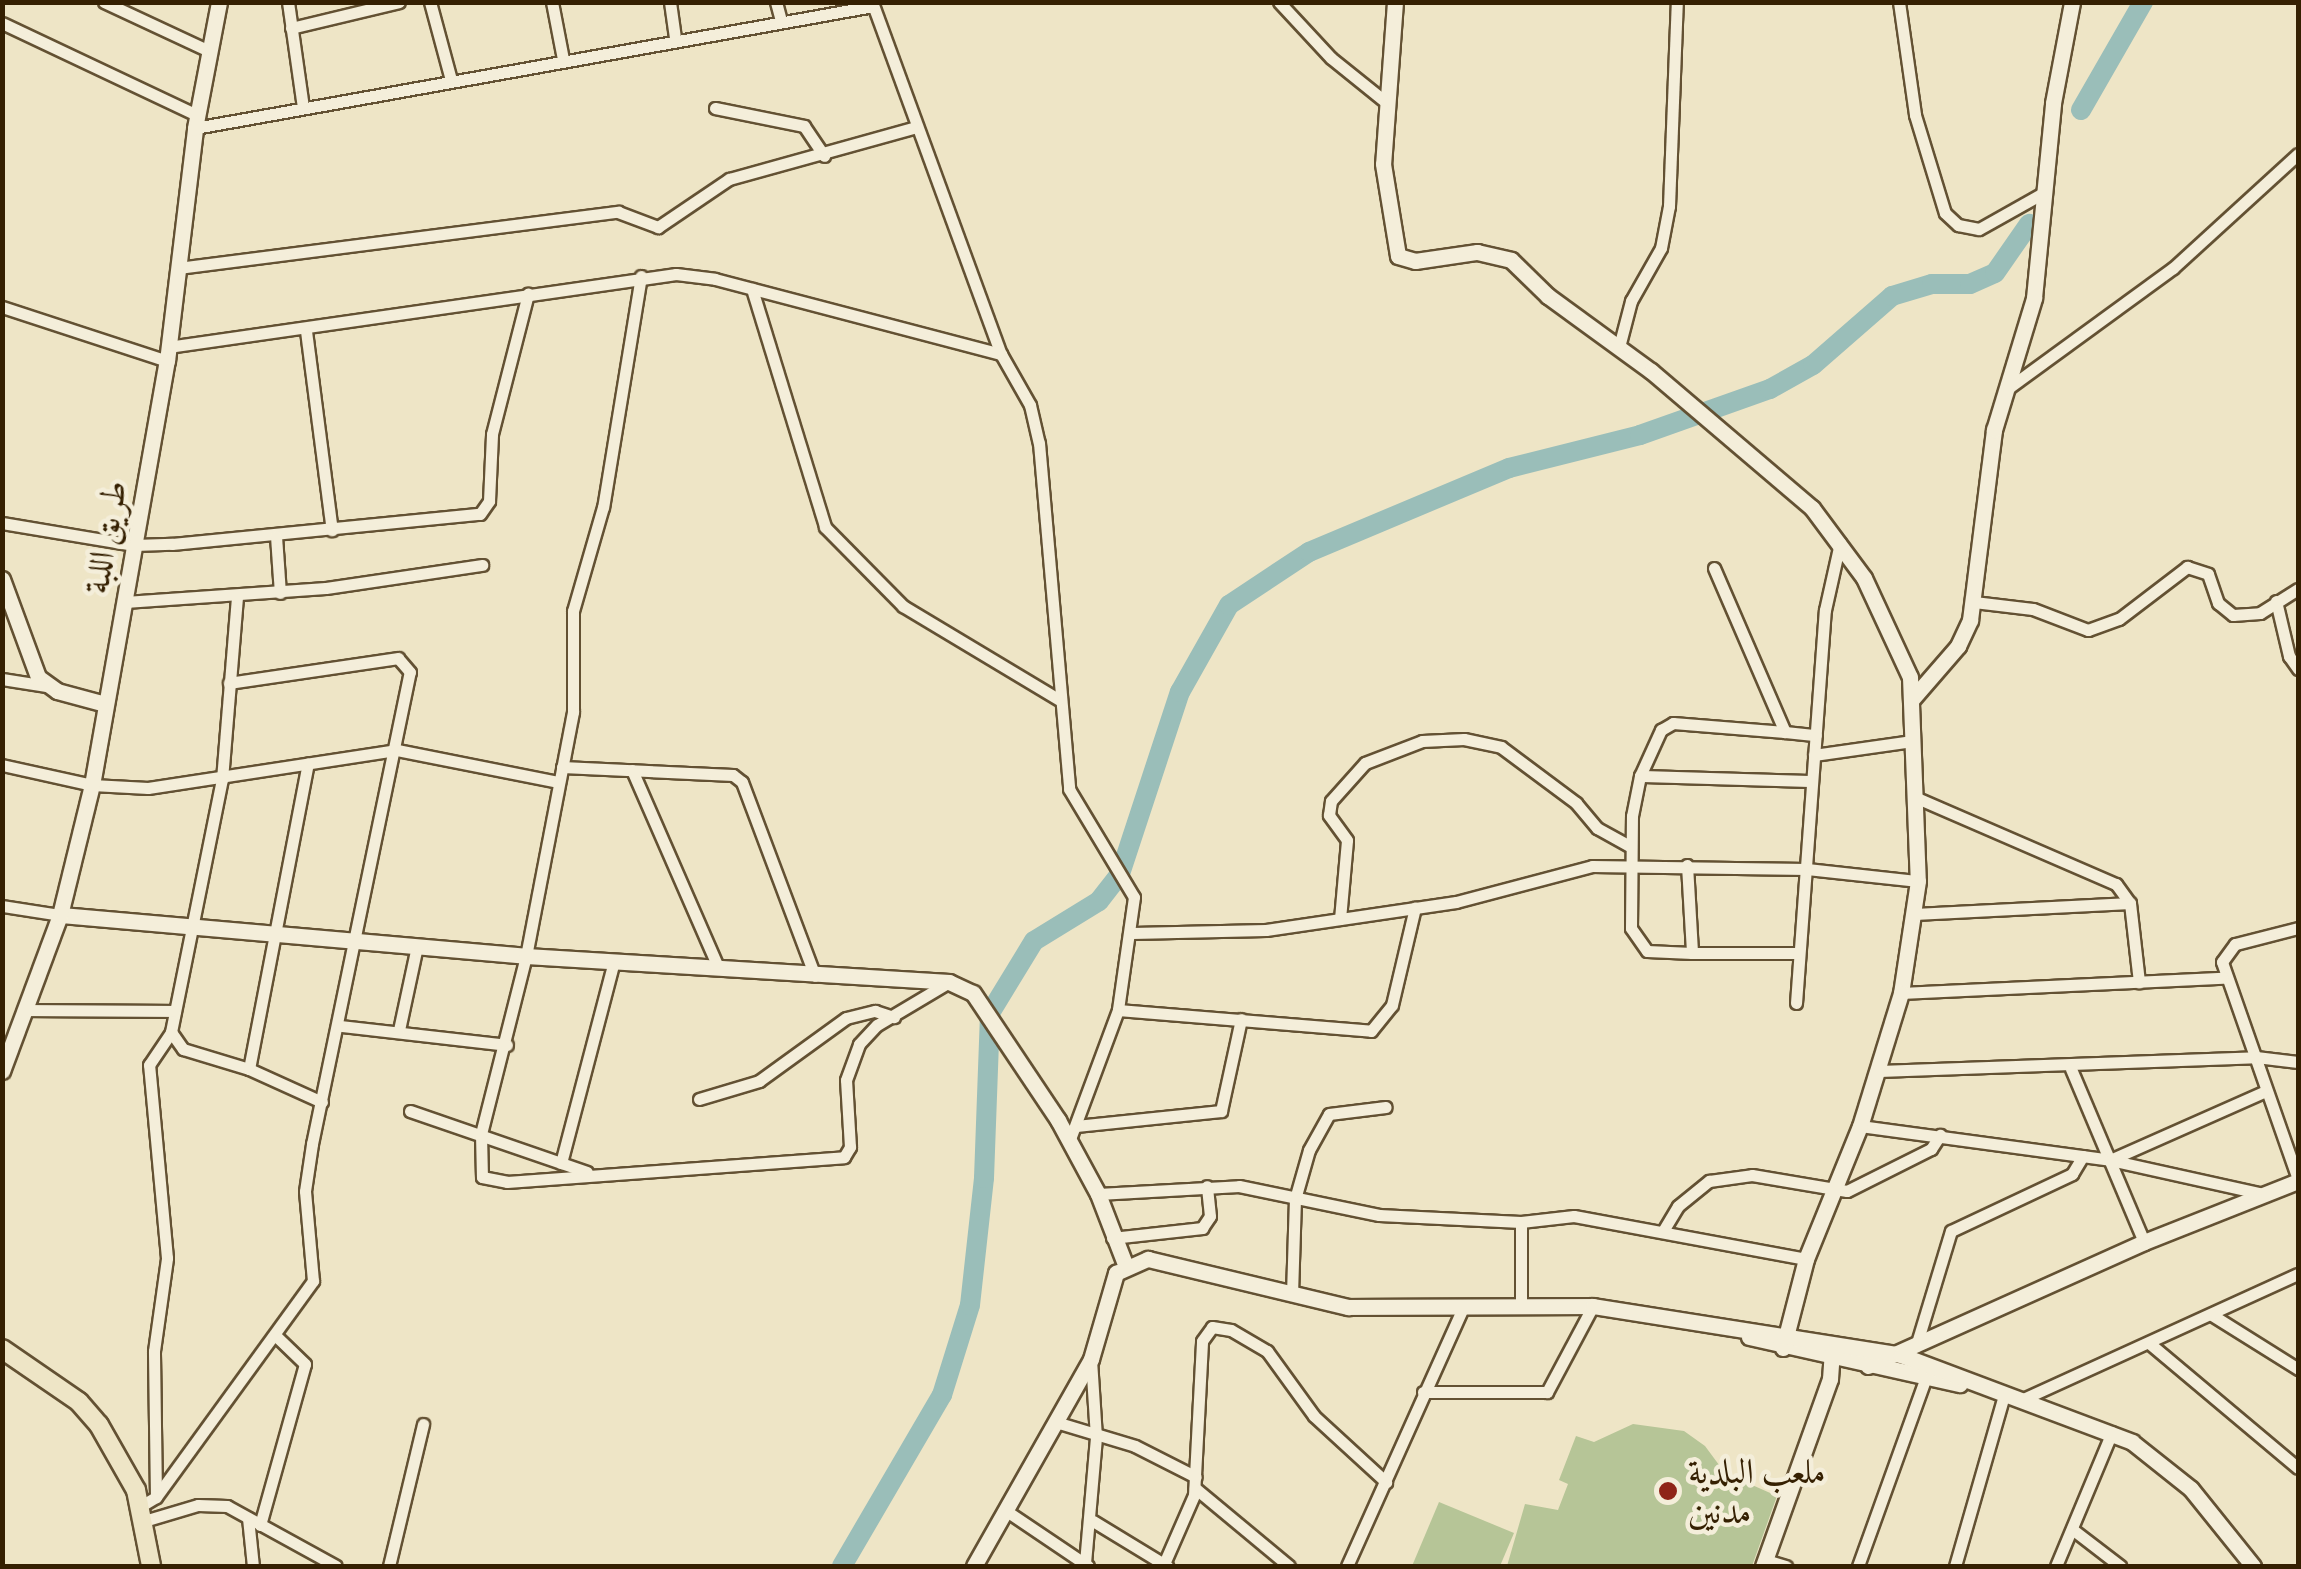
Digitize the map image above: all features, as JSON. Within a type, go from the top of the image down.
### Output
[{"type":"main road","points":[[4,1351],[80,1402],[99,1425],[147,1508],[151,1566]]},
{"type":"street","points":[[104,2],[209,51]]},
{"type":"street","name":"طريق اللبة","points":[[2,1071],[60,915],[92,784],[167,354],[196,122],[219,2]]},
{"type":"street","points":[[288,2],[304,108]]},
{"type":"street","points":[[291,28],[399,2]]},
{"type":"street","points":[[430,2],[450,80]]},
{"type":"street","points":[[552,2],[563,59]]},
{"type":"street","points":[[670,2],[675,38]]},
{"type":"street","points":[[776,2],[782,21]]},
{"type":"street","points":[[1278,2],[1332,58],[1387,103]]},
{"type":"street","points":[[1619,347],[1631,301],[1661,248],[1669,206],[1676,2]]},
{"type":"street","points":[[1899,2],[1915,115],[1948,217],[1979,229],[2044,192]]},
{"type":"street","points":[[1912,698],[1958,646],[1974,602],[1994,430],[2030,325],[2044,192],[2072,2]]},
{"type":"street","points":[[2,23],[196,122],[304,108],[873,4],[1002,354],[1030,405],[1039,443],[1058,699],[1069,789],[1128,880],[1132,933],[1118,1010],[1073,1132]]},
{"type":"street","points":[[1392,5],[1384,202],[1398,256],[1415,261],[1497,254],[1619,347],[1812,508],[1840,543],[1899,642],[1912,698],[1918,880],[1914,914],[1901,992],[1879,1072],[1806,1258],[1784,1341]]},
{"type":"street","points":[[715,108],[804,126],[824,156]]},
{"type":"street","points":[[178,268],[618,212],[658,227],[730,179],[824,156],[917,127]]},
{"type":"street","points":[[2007,389],[2173,268],[2298,154]]},
{"type":"street","points":[[2,307],[167,354],[641,276],[696,276],[1002,354]]},
{"type":"street","points":[[641,276],[603,507],[573,611],[573,712],[526,956],[507,1044],[481,1134],[478,1166],[492,1182],[844,1157],[850,1147],[850,1063],[877,1025],[949,982]]},
{"type":"street","points":[[752,289],[825,527],[903,606],[1058,699]]},
{"type":"street","points":[[2,522],[134,545],[276,536],[487,510],[492,434],[528,294]]},
{"type":"street","points":[[306,331],[332,530]]},
{"type":"street","points":[[276,536],[280,592]]},
{"type":"street","points":[[1796,1003],[1825,610],[1840,543]]},
{"type":"street","points":[[125,602],[237,597],[482,565]]},
{"type":"street","points":[[1974,602],[2033,608],[2074,627],[2096,629],[2187,567],[2210,577],[2218,603],[2233,615],[2253,615],[2298,590]]},
{"type":"street","points":[[1714,568],[1785,732]]},
{"type":"street","points":[[2,579],[46,686]]},
{"type":"street","points":[[147,1508],[154,1351],[167,1258],[150,1065],[171,1032],[222,779],[237,597]]},
{"type":"street","points":[[2276,601],[2298,669]]},
{"type":"street","points":[[147,1508],[276,1336],[315,1273],[305,1191],[359,942],[410,672],[398,658],[229,683]]},
{"type":"street","points":[[2,678],[46,686],[105,704]]},
{"type":"street","points":[[1798,953],[1652,952],[1636,942],[1631,848],[1640,776],[1661,730],[1673,722],[1816,736]]},
{"type":"street","points":[[1340,919],[1347,840],[1329,815],[1331,801],[1366,763],[1422,741],[1464,739],[1500,747],[1576,802],[1596,828],[1631,848]]},
{"type":"street","points":[[1814,755],[1912,741]]},
{"type":"street","points":[[2,765],[92,784],[148,788],[397,750],[559,782]]},
{"type":"street","points":[[249,1068],[308,764]]},
{"type":"street","points":[[562,767],[726,772],[742,782],[815,976]]},
{"type":"street","points":[[632,770],[720,969]]},
{"type":"street","points":[[1640,776],[1812,781]]},
{"type":"street","points":[[1917,798],[2107,880],[2130,904],[2139,982]]},
{"type":"street","points":[[1132,933],[1266,930],[1416,908],[1579,868],[1688,865],[1807,869],[1918,880]]},
{"type":"street","points":[[1688,865],[1692,953]]},
{"type":"street","points":[[1914,914],[2130,904]]},
{"type":"street","points":[[2,906],[60,915],[526,956],[949,982],[973,993],[1073,1132],[1112,1238],[1126,1264]]},
{"type":"street","points":[[1118,1010],[1348,1030],[1380,1027],[1416,908]]},
{"type":"street","points":[[1868,1366],[1908,1352],[2144,1242],[2297,1180],[2256,1057],[2223,978],[2222,962],[2234,944],[2298,928]]},
{"type":"street","points":[[399,1030],[417,946]]},
{"type":"street","points":[[562,1163],[614,961]]},
{"type":"street","points":[[1901,992],[2223,978]]},
{"type":"street","points":[[25,1010],[175,1011]]},
{"type":"street","points":[[699,1099],[759,1081],[846,1018],[875,1012],[894,1017]]},
{"type":"street","points":[[1073,1132],[1221,1111],[1241,1019]]},
{"type":"street","points":[[341,1026],[507,1044]]},
{"type":"street","points":[[171,1032],[183,1050],[249,1068],[322,1102]]},
{"type":"street","points":[[1879,1072],[2071,1069],[2256,1057],[2298,1062]]},
{"type":"street","points":[[2071,1069],[2144,1242]]},
{"type":"street","points":[[2110,1160],[2266,1091]]},
{"type":"street","points":[[1292,1294],[1295,1198],[1329,1114],[1386,1108]]},
{"type":"street","points":[[410,1110],[590,1174]]},
{"type":"street","points":[[1860,1126],[2110,1160],[2260,1193]]},
{"type":"street","points":[[1663,1230],[1692,1192],[1730,1174],[1847,1191],[1913,1160],[1940,1135]]},
{"type":"street","points":[[1908,1352],[1952,1231],[2072,1174],[2083,1156]]},
{"type":"street","points":[[1098,1194],[1207,1186],[1379,1215],[1521,1222],[1574,1216],[1806,1258]]},
{"type":"street","points":[[1112,1238],[1202,1228],[1210,1216],[1207,1186]]},
{"type":"street","points":[[1521,1222],[1521,1307]]},
{"type":"street","points":[[978,1565],[1091,1359],[1111,1287],[1126,1264],[1148,1259],[1348,1307],[1593,1306],[1784,1341],[1924,1380],[1974,1386]]},
{"type":"street","points":[[2021,1400],[2298,1275]]},
{"type":"street","points":[[1423,1392],[1547,1392],[1593,1306]]},
{"type":"street","points":[[1347,1566],[1463,1308]]},
{"type":"street","points":[[2212,1315],[2298,1369]]},
{"type":"street","points":[[1093,1521],[1165,1566],[1196,1483],[1202,1341],[1218,1326],[1266,1351],[1314,1416],[1386,1482]]},
{"type":"street","points":[[254,1566],[254,1521],[305,1364],[276,1336]]},
{"type":"street","points":[[1784,1341],[1834,1342],[1843,1356]]},
{"type":"street","points":[[2149,1342],[2298,1468]]},
{"type":"street","points":[[1843,1356],[1908,1352],[1974,1386],[2112,1432],[2191,1489],[2254,1566]]},
{"type":"street","points":[[1786,1566],[1765,1563],[1830,1379],[1843,1356]]},
{"type":"street","points":[[1005,1510],[1087,1565],[1096,1433],[1091,1359]]},
{"type":"street","points":[[1858,1566],[1924,1380]]},
{"type":"street","points":[[1955,1566],[2004,1396]]},
{"type":"street","points":[[1059,1423],[1096,1433],[1196,1483],[1289,1566]]},
{"type":"street","points":[[389,1566],[423,1424]]},
{"type":"street","points":[[2056,1566],[2112,1432]]},
{"type":"street","points":[[147,1508],[214,1504],[336,1566]]},
{"type":"street","points":[[2072,1529],[2120,1566]]},
{"type":"green space","name":"ملعب البلدية مدنين","points":[[1633,1424],[1684,1431],[1705,1446],[1725,1473],[1777,1496],[1752,1566],[1507,1566],[1525,1504],[1558,1510],[1568,1484],[1559,1480],[1576,1436],[1594,1442]]},
{"type":"green space","points":[[1439,1502],[1514,1533],[1500,1566],[1412,1566]]},
{"type":"waterway","points":[[2081,110],[2143,2]]},
{"type":"waterway","points":[[842,1566],[942,1395],[970,1305],[984,1178],[990,1013],[1034,941],[1099,901],[1120,874],[1180,692],[1229,605],[1309,552],[1509,468],[1640,435],[1770,389],[1813,365],[1892,296],[1932,284],[1970,284],[1995,273],[2029,224]]},
{"type":"place","name":"ملعب البلدية مدنين","points":[[1668,1491]]}]
